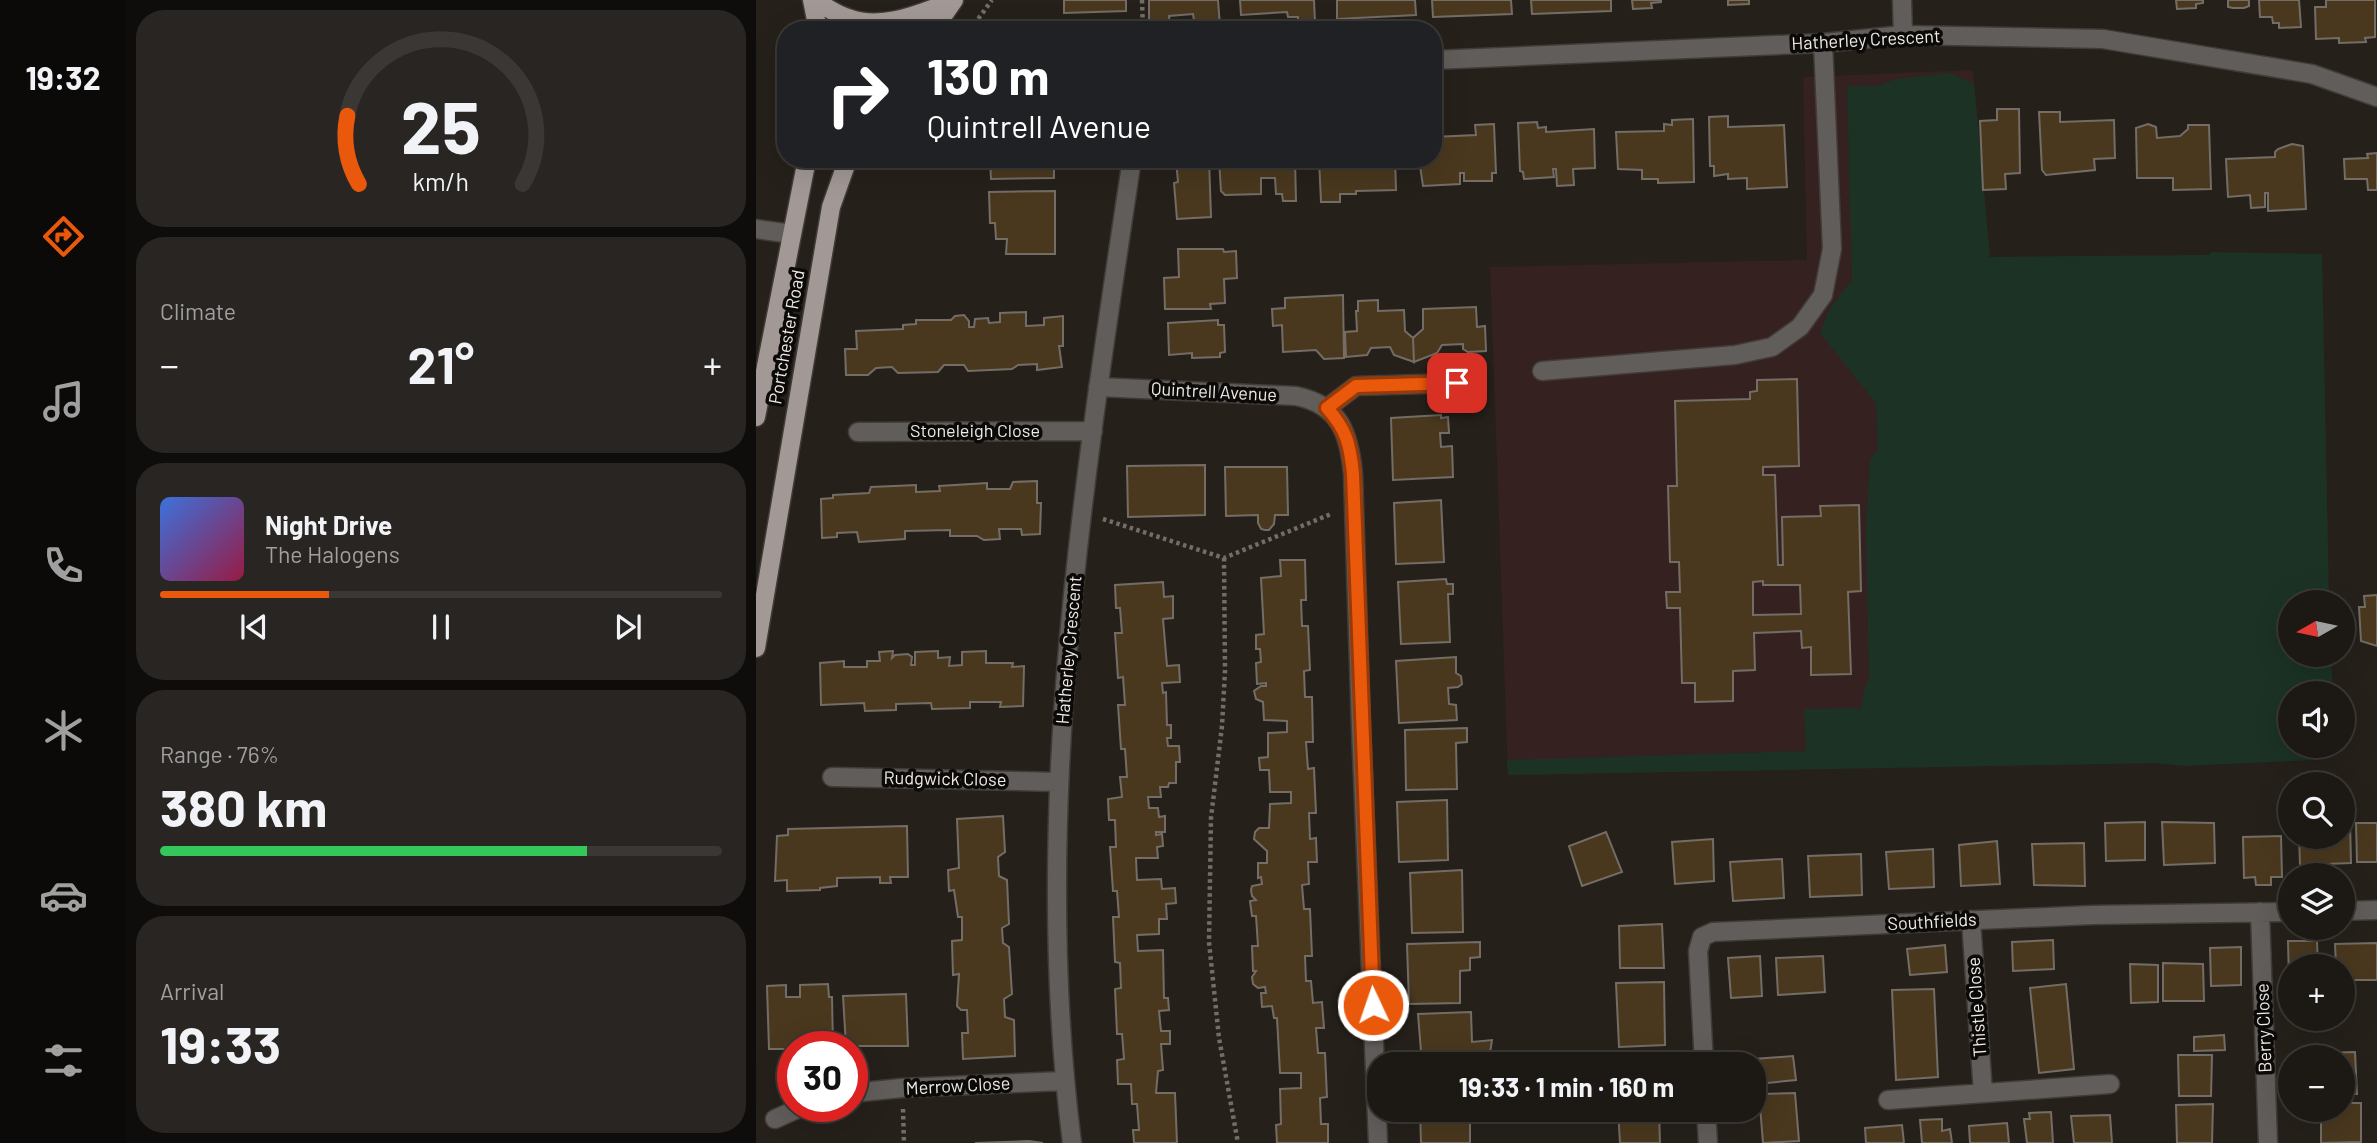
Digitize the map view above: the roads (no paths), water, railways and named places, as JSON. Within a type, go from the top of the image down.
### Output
[{"type":"main road","points":[[813,0],[857,21]]},
{"type":"main road","points":[[813,0],[816,21]]},
{"type":"main road","points":[[884,21],[903,19],[954,0]]},
{"type":"main road","points":[[939,21],[954,0]]},
{"type":"main road","name":"Portchester Road","points":[[756,417],[805,168]]},
{"type":"main road","name":"Portchester Road","points":[[756,648],[831,207],[845,168]]},
{"type":"street","points":[[1902,0],[1903,35]]},
{"type":"street","name":"Hatherley Crescent","points":[[1442,60],[1823,43],[1903,35],[2103,38],[2312,74],[2377,97]]},
{"type":"street","points":[[1542,371],[1735,355],[1772,347],[1800,327],[1823,295],[1832,249],[1823,43]]},
{"type":"street","name":"Hatherley Crescent","points":[[1072,1143],[1064,1081],[1058,930],[1058,782],[1068,639],[1083,512],[1098,387],[1131,168]]},
{"type":"street","points":[[756,229],[792,234]]},
{"type":"street","points":[[1378,1143],[1350,445],[1340,423],[1327,408],[1356,386],[1457,383]]},
{"type":"street","name":"Quintrell Avenue","points":[[1098,387],[1296,396],[1312,399],[1327,408]]},
{"type":"street","name":"Stoneleigh Close","points":[[858,432],[1093,431]]},
{"type":"street","name":"Rudgwick Close","points":[[832,777],[1058,782]]},
{"type":"street","points":[[2355,911],[2377,910]]},
{"type":"street","name":"Berry Close","points":[[2260,912],[2268,1143]]},
{"type":"street","name":"Southfields","points":[[1703,1052],[1698,951],[1702,937],[1713,932],[2092,915],[2278,912]]},
{"type":"street","name":"Thistle Close","points":[[1971,920],[1983,1093]]},
{"type":"street","name":"Merrow Close","points":[[868,1091],[1064,1081]]},
{"type":"street","points":[[1888,1100],[2110,1084]]},
{"type":"street","points":[[1707,1122],[1708,1143]]}]
